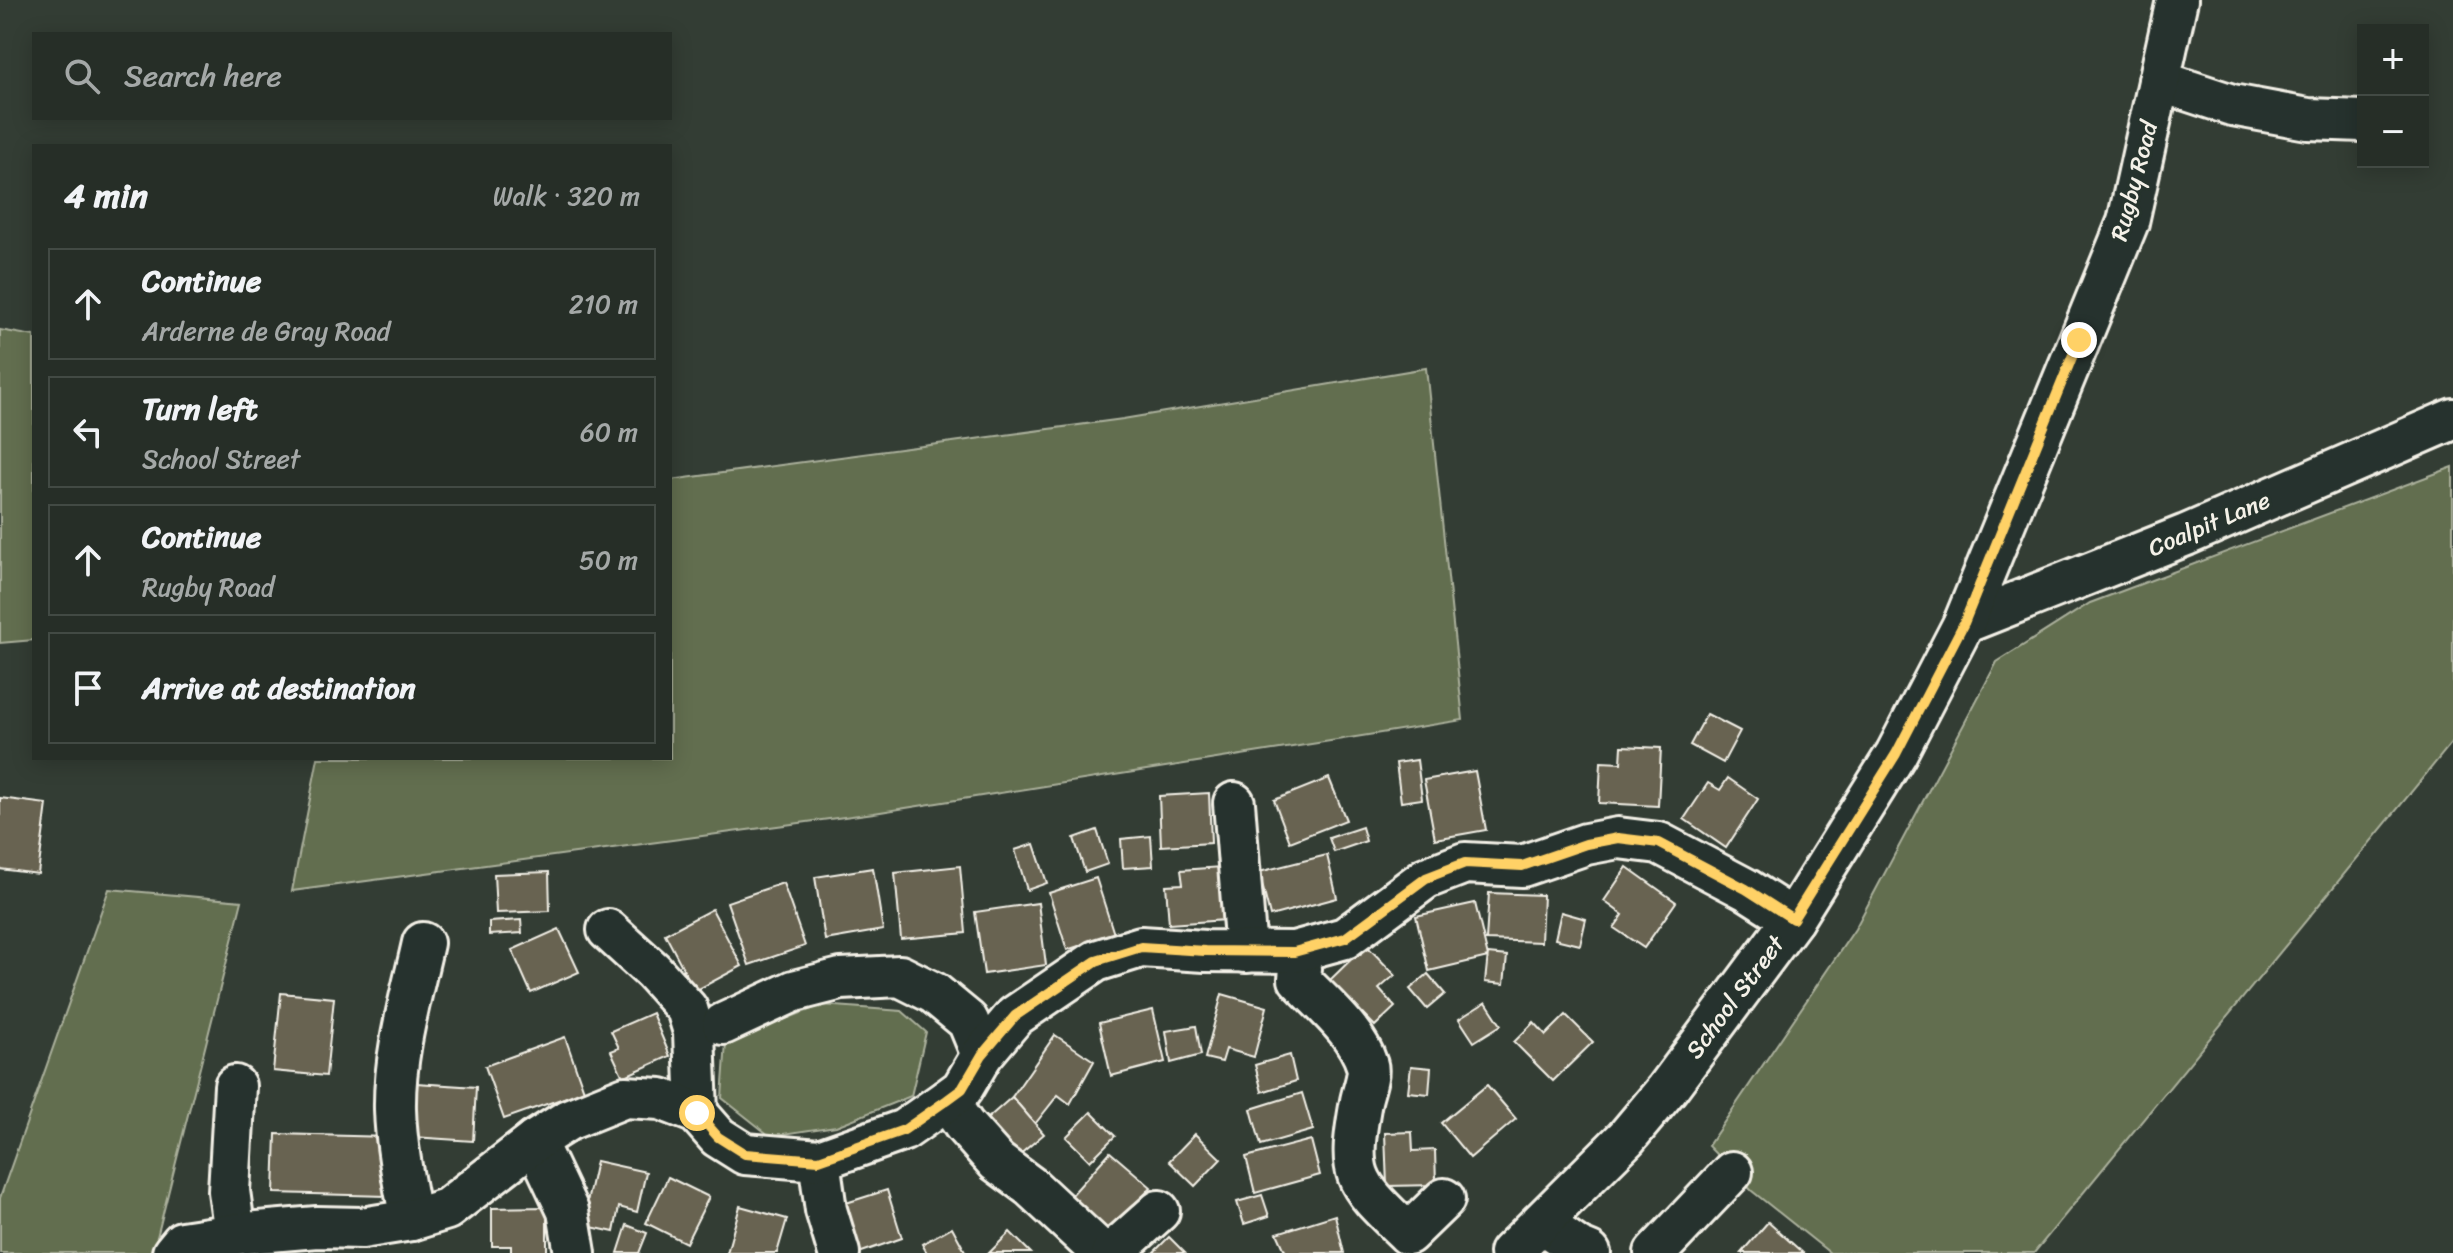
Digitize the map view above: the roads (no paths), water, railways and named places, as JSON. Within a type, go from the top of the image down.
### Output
[{"type":"street","name":"Rugby Road","points":[[1964,623],[2128,222],[2177,0]]},
{"type":"street","points":[[2159,81],[2232,105],[2308,119],[2357,121]]},
{"type":"street","name":"Coalpit Lane","points":[[1964,623],[2186,535],[2453,419]]},
{"type":"street","name":"School Street","points":[[1510,1253],[1626,1138],[1659,1099],[1793,919],[1896,754],[1964,623]]},
{"type":"street","points":[[1234,803],[1246,952]]},
{"type":"street","points":[[173,1253],[182,1242],[317,1227],[362,1228],[411,1220],[447,1209],[535,1141],[568,1120],[625,1097],[661,1099],[697,1113],[718,1137],[745,1154],[819,1160],[904,1130],[947,1100],[962,1089],[982,1055],[1015,1016],[1096,961],[1141,947],[1294,952],[1345,938],[1426,878],[1465,863],[1522,866],[1586,844],[1618,838],[1659,843],[1746,889],[1793,919]]},
{"type":"street","points":[[608,930],[653,971],[687,1009],[694,1032],[697,1113]]},
{"type":"street","points":[[411,1220],[395,1108],[398,1056],[423,943]]},
{"type":"street","points":[[1294,952],[1300,968],[1299,979],[1350,1032],[1369,1068],[1352,1153],[1356,1172],[1399,1244],[1444,1199]]},
{"type":"street","points":[[723,1024],[794,991],[841,979],[900,976],[934,993],[968,1021],[982,1055]]},
{"type":"street","points":[[235,1086],[229,1191],[235,1234]]},
{"type":"street","points":[[947,1100],[964,1125],[997,1162],[1031,1187],[1102,1253]]},
{"type":"street","points":[[535,1141],[568,1211],[575,1253]]},
{"type":"street","points":[[819,1160],[826,1210],[839,1253]]},
{"type":"street","points":[[1655,1253],[1732,1172]]},
{"type":"street","points":[[1112,1253],[1159,1211]]},
{"type":"street","points":[[1542,1223],[1590,1253]]}]
